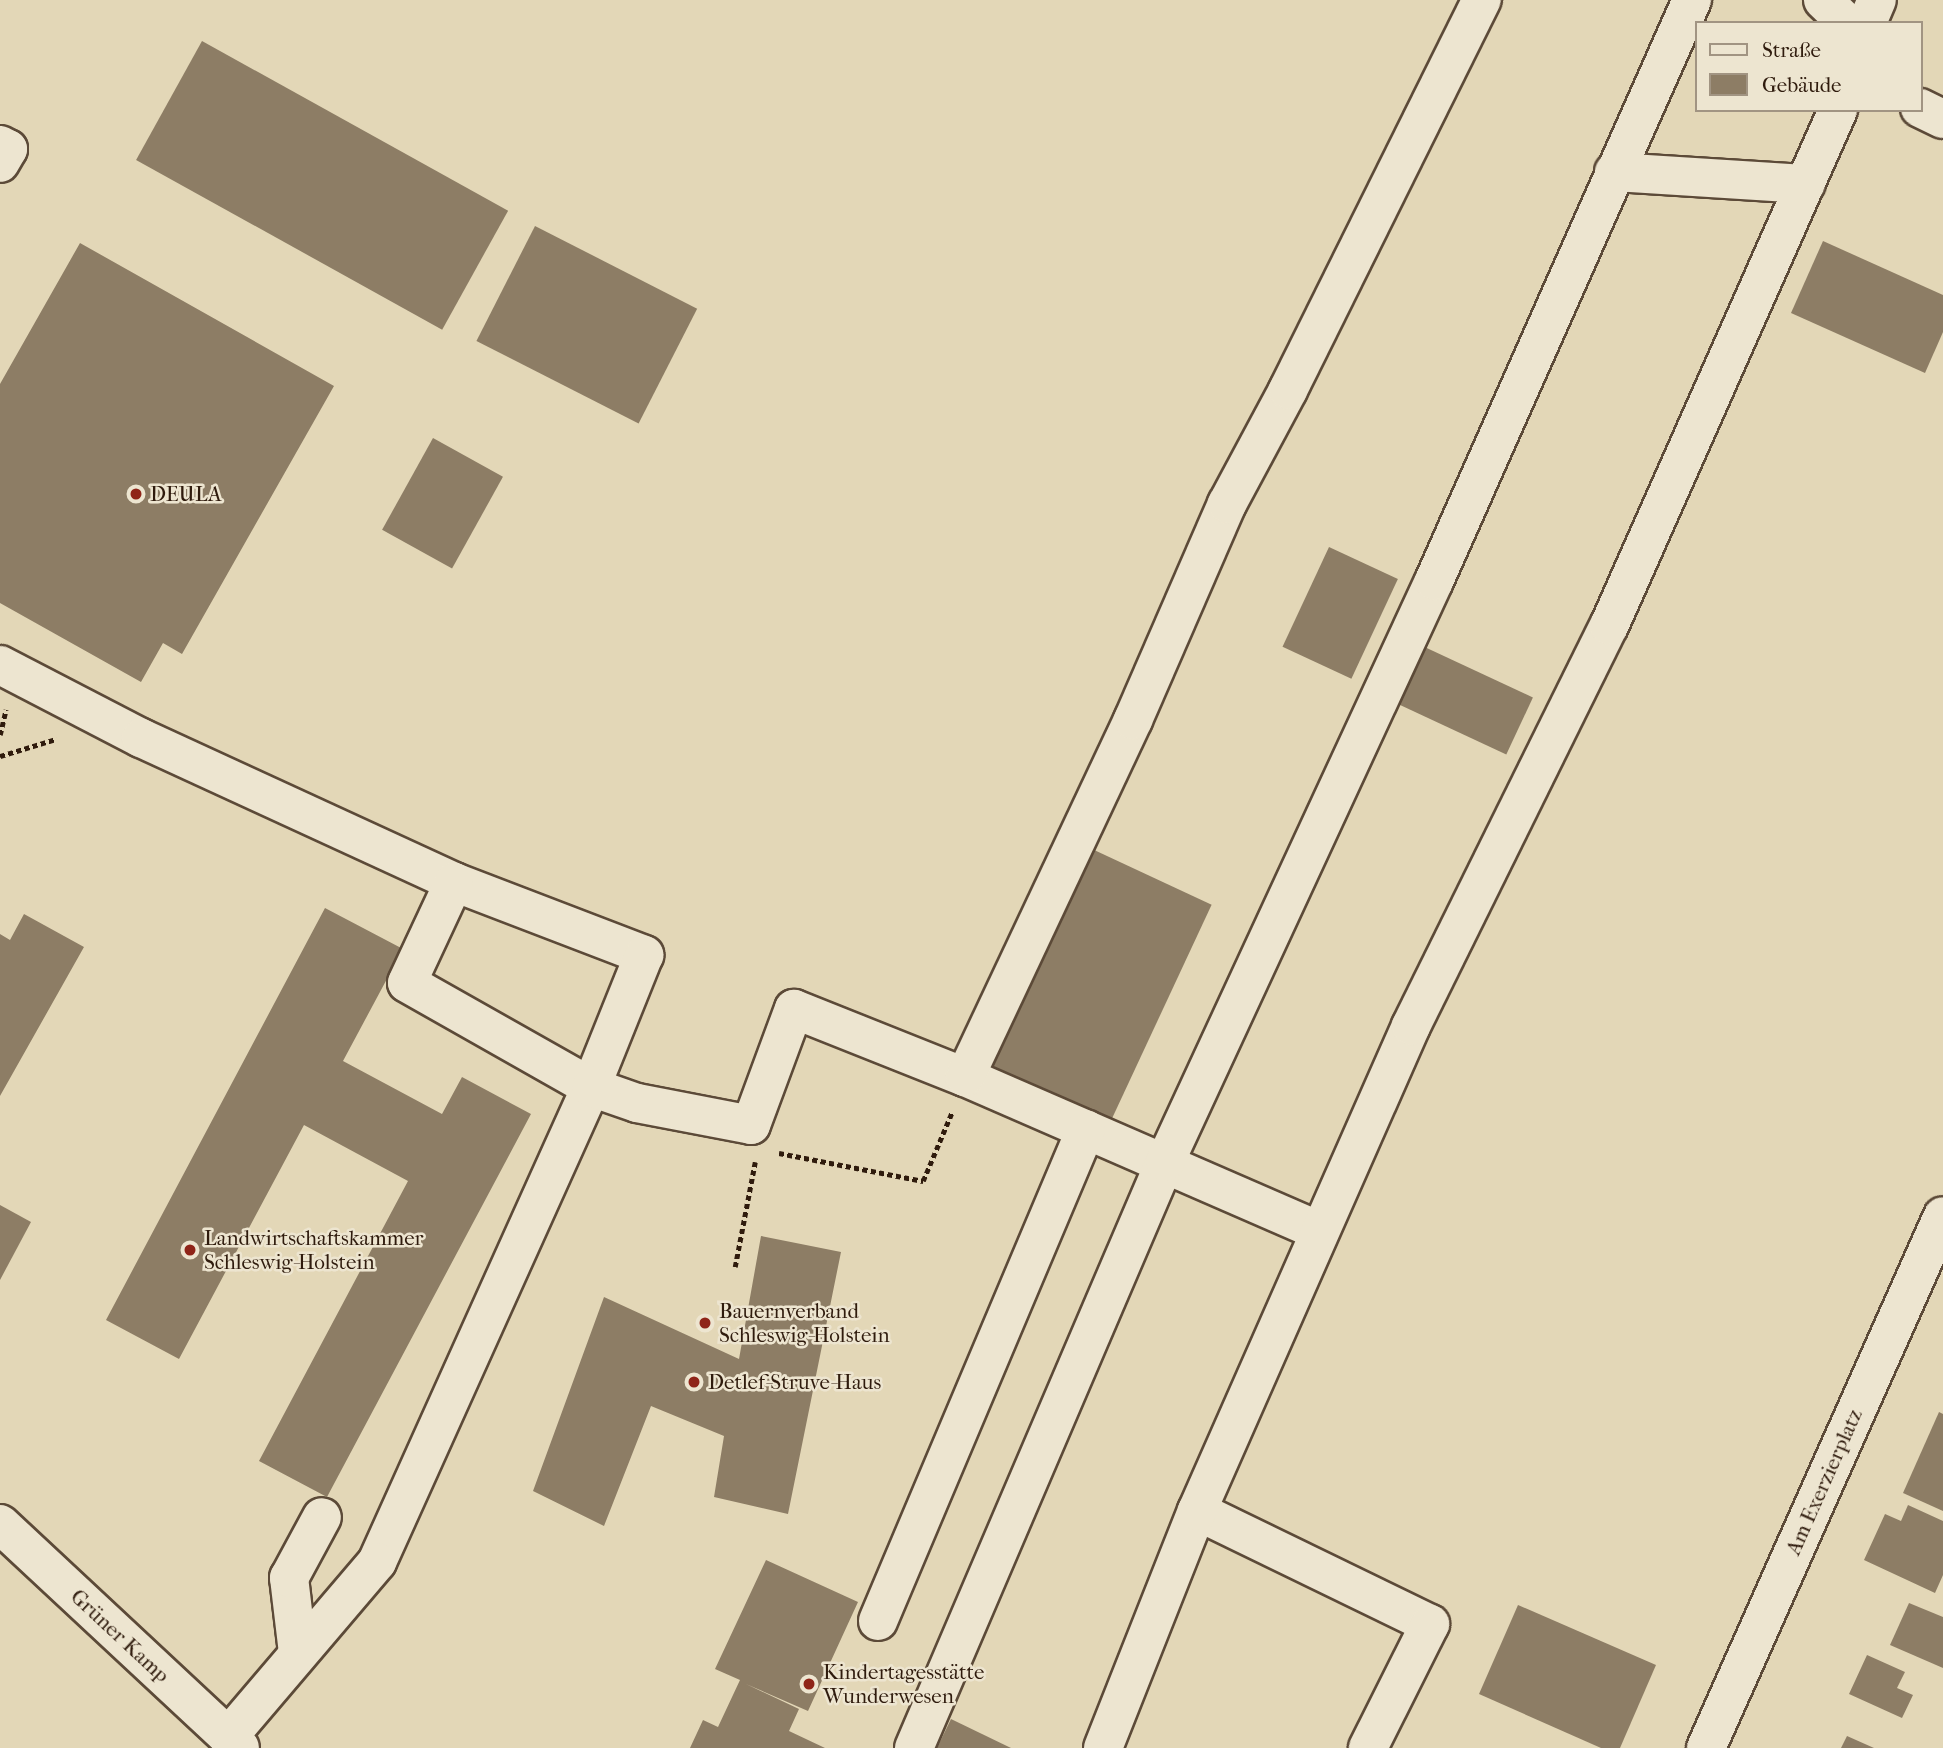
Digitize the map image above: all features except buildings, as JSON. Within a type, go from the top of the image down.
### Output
[{"type":"street","points":[[965,1077],[1133,720],[1227,504],[1288,390],[1482,0]]},
{"type":"street","points":[[914,1748],[1165,1162],[1434,581],[1692,0]]},
{"type":"street","points":[[1823,0],[1845,21]]},
{"type":"street","points":[[1868,21],[1877,0]]},
{"type":"street","points":[[1922,109],[1943,119]]},
{"type":"street","points":[[1103,1748],[1198,1511],[1410,1026],[1609,626],[1837,112]]},
{"type":"street","points":[[0,145],[8,149],[0,163]]},
{"type":"street","points":[[1614,172],[1806,184]]},
{"type":"street","points":[[0,665],[141,738],[454,881],[644,955],[591,1087],[377,1562],[298,1653],[234,1743]]},
{"type":"street","points":[[454,881],[407,983],[591,1087],[754,1137],[794,1009],[965,1077],[1319,1231]]},
{"type":"street","points":[[878,1621],[1086,1129]]},
{"type":"street","name":"Am Exerzierplatz","points":[[1706,1748],[1943,1216]]},
{"type":"street","points":[[1198,1511],[1430,1624],[1368,1748]]},
{"type":"street","points":[[298,1653],[289,1578],[322,1517]]},
{"type":"street","name":"Grüner Kamp","points":[[0,1524],[234,1743]]},
{"type":"path","points":[[735,1267],[754,1137],[923,1181],[965,1077]]},
{"type":"place","name":"DEULA","points":[[136,494]]},
{"type":"place","name":"Landwirtschaftskammer Schleswig-Holstein","points":[[190,1250]]},
{"type":"place","name":"Bauernverband Schleswig-Holstein","points":[[705,1323]]},
{"type":"place","name":"Detlef-Struve-Haus","points":[[694,1382]]},
{"type":"place","name":"Kindertagesstätte Wunderwesen","points":[[809,1684]]}]
